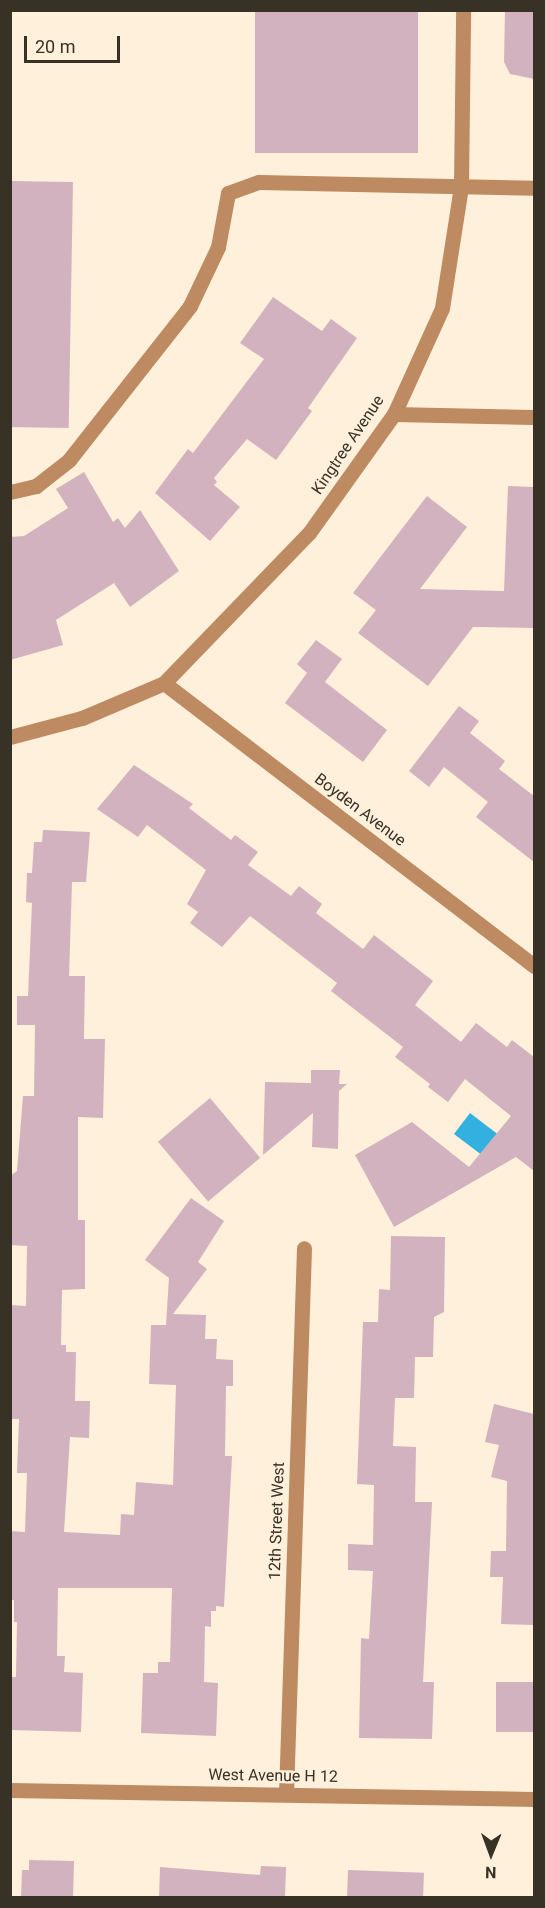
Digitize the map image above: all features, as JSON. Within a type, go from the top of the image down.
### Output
[{"type":"street","name":"Kingtree Avenue","points":[[10,737],[82,718],[164,683],[309,533],[394,414],[442,308],[461,186],[463,10]]},
{"type":"street","points":[[10,492],[36,486],[69,460],[190,306],[218,247],[228,193],[259,182],[534,188]]},
{"type":"street","points":[[394,414],[534,417]]},
{"type":"street","name":"Boyden Avenue","points":[[164,683],[534,966]]},
{"type":"street","name":"12th Street West","points":[[286,1794],[303,1248]]},
{"type":"street","name":"West Avenue H 12","points":[[10,1790],[534,1799]]},
{"type":"water","points":[[470,1113],[500,1136],[495,1165],[454,1134]]},
{"type":"building","points":[[255,10],[418,10],[418,153],[255,153]]},
{"type":"building","points":[[505,10],[534,10],[534,79],[510,74],[504,62]]},
{"type":"building","points":[[10,181],[73,182],[69,428],[10,427]]},
{"type":"building","points":[[273,297],[322,331],[331,319],[357,338],[308,408],[312,411],[276,460],[247,439],[214,478],[217,482],[214,485],[240,507],[210,541],[155,493],[188,449],[193,453],[264,359],[240,343]]},
{"type":"building","points":[[84,472],[113,522],[118,518],[125,528],[140,510],[179,571],[130,607],[114,583],[56,620],[63,645],[10,660],[10,537],[24,536],[68,508],[56,489]]},
{"type":"building","points":[[508,486],[534,487],[534,628],[473,627],[428,686],[358,633],[376,610],[353,593],[427,496],[467,527],[420,589],[504,591]]},
{"type":"building","points":[[316,640],[342,659],[325,682],[387,730],[363,762],[285,703],[307,673],[297,664]]},
{"type":"building","points":[[459,706],[479,721],[470,733],[505,761],[499,769],[534,796],[534,862],[476,817],[488,802],[444,767],[429,787],[409,771]]},
{"type":"building","points":[[134,765],[193,804],[189,808],[231,840],[235,835],[258,852],[248,865],[291,896],[299,886],[322,904],[316,913],[363,949],[374,935],[433,981],[415,1005],[461,1042],[476,1023],[507,1047],[512,1040],[534,1057],[534,1171],[516,1157],[394,1227],[355,1155],[412,1122],[469,1167],[511,1116],[465,1079],[448,1102],[428,1087],[430,1084],[395,1057],[403,1047],[331,991],[337,983],[250,916],[222,947],[190,923],[198,912],[187,904],[206,870],[147,825],[138,837],[97,809]]},
{"type":"building","points":[[43,830],[90,832],[86,882],[72,882],[69,976],[85,976],[84,1039],[105,1039],[103,1118],[78,1117],[78,1220],[85,1220],[85,1289],[62,1290],[61,1345],[66,1345],[66,1352],[76,1352],[75,1401],[90,1401],[89,1438],[70,1437],[64,1532],[120,1535],[121,1514],[134,1515],[136,1482],[173,1485],[176,1385],[149,1384],[151,1325],[166,1325],[169,1278],[145,1260],[191,1198],[224,1221],[198,1262],[207,1269],[173,1314],[206,1315],[205,1339],[217,1339],[216,1359],[233,1360],[233,1386],[226,1386],[225,1456],[232,1456],[224,1607],[216,1606],[216,1611],[211,1611],[211,1627],[205,1626],[204,1682],[218,1683],[216,1736],[141,1733],[143,1673],[158,1673],[158,1662],[170,1662],[172,1588],[58,1588],[57,1656],[65,1656],[64,1672],[83,1673],[81,1732],[10,1730],[10,1677],[16,1677],[17,1622],[14,1622],[14,1600],[10,1600],[10,1531],[25,1532],[27,1473],[17,1473],[19,1419],[10,1419],[10,1305],[26,1306],[27,1246],[10,1245],[10,1176],[17,1171],[23,1096],[34,1096],[35,1025],[17,1025],[17,996],[28,996],[32,903],[26,902],[27,873],[32,873],[34,842],[42,842]]},
{"type":"building","points":[[311,1070],[340,1070],[339,1084],[347,1084],[339,1091],[338,1149],[312,1147],[313,1113],[263,1155],[265,1082],[311,1083]]},
{"type":"building","points":[[210,1098],[260,1158],[208,1201],[158,1142]]},
{"type":"building","points":[[391,1236],[445,1237],[444,1312],[434,1317],[433,1357],[415,1357],[414,1398],[395,1398],[393,1446],[416,1447],[415,1502],[432,1502],[423,1682],[434,1682],[432,1739],[359,1738],[361,1638],[369,1639],[373,1571],[348,1570],[348,1544],[373,1545],[374,1485],[357,1484],[363,1322],[378,1322],[379,1289],[390,1290]]},
{"type":"building","points":[[494,1404],[534,1414],[534,1625],[501,1624],[503,1577],[490,1577],[491,1551],[506,1551],[507,1481],[491,1477],[499,1445],[485,1442]]},
{"type":"building","points":[[496,1682],[534,1682],[534,1732],[496,1732]]},
{"type":"building","points":[[29,1860],[74,1861],[73,1898],[21,1898],[22,1870],[29,1870]]},
{"type":"building","points":[[261,1866],[286,1867],[285,1898],[159,1898],[160,1867],[260,1875]]},
{"type":"building","points":[[348,1870],[424,1873],[423,1898],[347,1898]]}]
